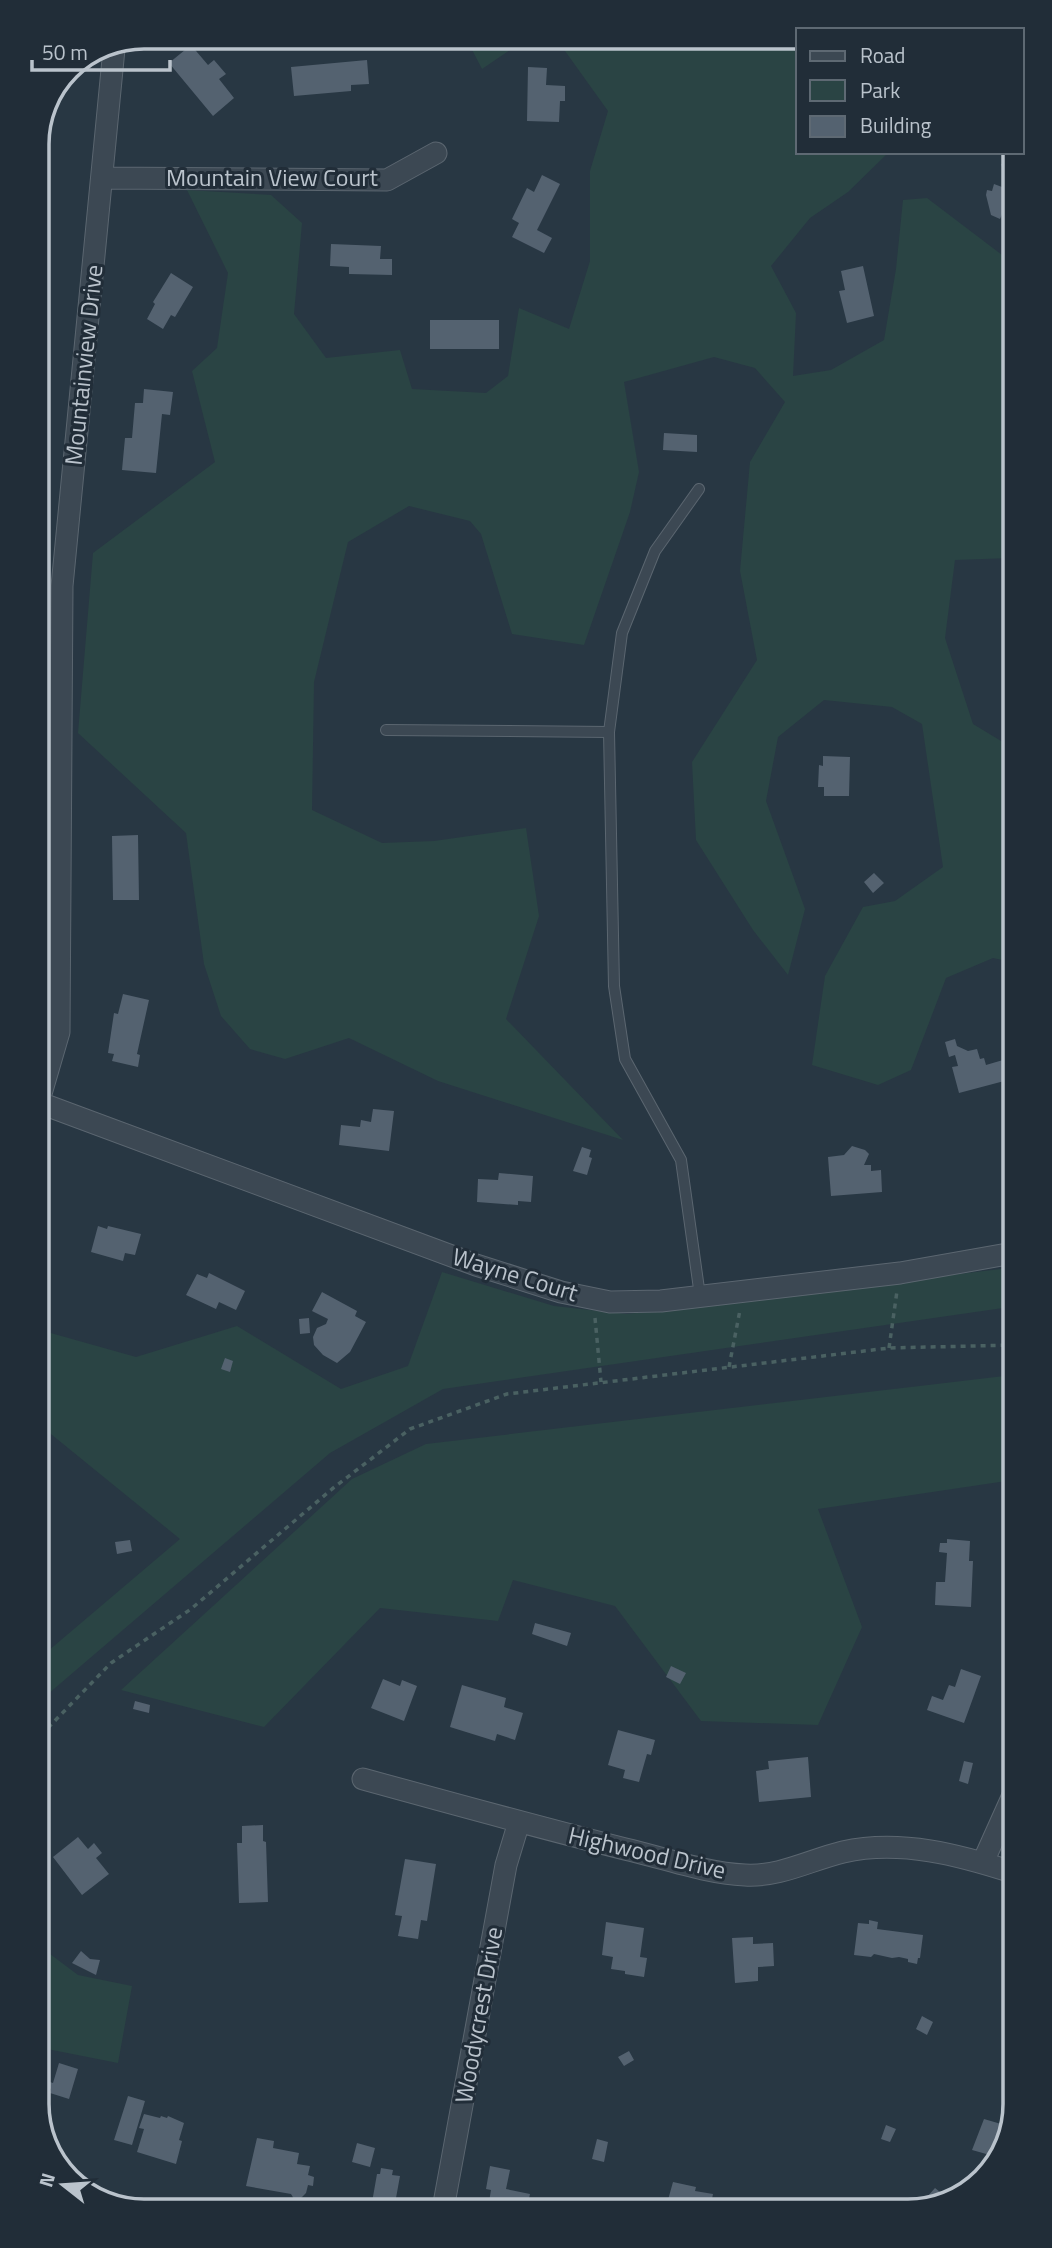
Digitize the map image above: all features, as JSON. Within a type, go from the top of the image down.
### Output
[{"type":"street","name":"Mountainview Drive","points":[[49,1066],[59,1032],[62,586],[114,54]]},
{"type":"street","name":"Mountain View Court","points":[[102,178],[387,180],[436,153]]},
{"type":"street","name":"Wayne Court","points":[[49,1106],[476,1265],[561,1292],[593,1298],[661,1301],[900,1273],[1003,1256]]},
{"type":"street","name":"Highwood Drive","points":[[363,1779],[519,1822],[708,1869],[746,1875],[777,1872],[842,1852],[883,1846],[928,1851],[1003,1869]]},
{"type":"street","points":[[983,1862],[1003,1817]]},
{"type":"street","name":"Woodycrest Drive","points":[[445,2199],[506,1864],[519,1822]]},
{"type":"lane","points":[[699,489],[655,551],[622,633],[609,732],[614,986],[625,1059],[681,1160],[700,1296]]},
{"type":"lane","points":[[386,730],[609,732]]},
{"type":"path","points":[[888,1348],[900,1273]]},
{"type":"path","points":[[729,1367],[744,1291]]},
{"type":"path","points":[[593,1298],[601,1382]]},
{"type":"path","points":[[49,1727],[111,1663],[191,1609],[332,1489],[410,1429],[507,1394],[888,1348],[1003,1345]]},
{"type":"green space","points":[[472,49],[511,49],[482,69]]},
{"type":"green space","points":[[564,49],[796,49],[796,154],[887,154],[848,192],[810,218],[771,266],[796,313],[793,376],[831,370],[884,340],[896,269],[903,200],[927,198],[1003,256],[1003,558],[955,560],[945,638],[973,724],[1003,742],[1003,960],[993,958],[946,978],[911,1070],[878,1085],[812,1065],[825,976],[863,907],[895,901],[943,867],[922,724],[892,707],[824,700],[778,737],[766,801],[805,909],[788,975],[753,930],[696,840],[692,762],[757,660],[740,571],[750,462],[785,402],[755,368],[714,357],[624,382],[639,472],[630,512],[584,645],[512,634],[481,534],[470,521],[409,506],[348,542],[314,682],[312,810],[382,843],[434,841],[526,828],[539,916],[506,1019],[623,1140],[438,1081],[349,1038],[285,1059],[250,1049],[221,1016],[204,964],[186,833],[78,733],[93,553],[215,462],[192,371],[217,348],[228,273],[187,190],[271,195],[302,223],[294,314],[326,358],[400,350],[412,389],[486,393],[508,376],[519,308],[569,329],[590,261],[590,171],[608,111]]},
{"type":"green space","points":[[1003,1269],[1003,1308],[443,1389],[330,1453],[49,1693],[49,1650],[180,1539],[49,1433],[49,1333],[136,1357],[237,1326],[341,1389],[408,1366],[442,1272],[554,1306],[627,1314]]},
{"type":"green space","points":[[1003,1376],[1003,1481],[818,1509],[862,1627],[818,1725],[701,1721],[615,1606],[513,1580],[498,1621],[380,1608],[264,1727],[121,1690],[352,1479],[426,1444]]},
{"type":"green space","points":[[49,1953],[78,1975],[132,1986],[118,2063],[49,2049]]},
{"type":"building","points":[[186,49],[194,49],[208,65],[214,60],[226,74],[219,79],[234,98],[213,116],[169,63]]},
{"type":"building","points":[[367,60],[369,84],[351,85],[351,91],[294,96],[291,67]]},
{"type":"building","points":[[528,67],[547,68],[546,85],[565,86],[565,101],[560,101],[559,122],[527,121]]},
{"type":"building","points":[[542,175],[560,184],[537,230],[552,238],[544,253],[512,237],[519,223],[512,219],[527,188],[534,192]]},
{"type":"building","points":[[994,184],[1002,187],[1003,212],[1000,219],[991,215],[986,195],[987,190],[992,191]]},
{"type":"building","points":[[331,244],[381,246],[380,259],[392,259],[392,275],[349,274],[349,267],[330,266]]},
{"type":"building","points":[[863,266],[874,316],[847,323],[839,291],[845,290],[841,271]]},
{"type":"building","points":[[171,273],[193,287],[175,317],[171,315],[163,329],[147,319],[155,304],[153,302]]},
{"type":"building","points":[[430,320],[499,320],[499,349],[430,349]]},
{"type":"building","points":[[144,389],[173,392],[170,415],[162,414],[156,473],[122,470],[125,438],[132,438],[135,403],[143,403]]},
{"type":"building","points":[[664,433],[697,435],[697,452],[663,450]]},
{"type":"building","points":[[823,756],[850,757],[849,796],[824,796],[824,787],[818,787],[819,765],[823,766]]},
{"type":"building","points":[[138,835],[139,900],[113,900],[112,836]]},
{"type":"building","points":[[874,873],[884,883],[873,893],[864,882]]},
{"type":"building","points":[[123,994],[149,1000],[137,1054],[140,1055],[138,1067],[112,1061],[114,1054],[108,1053],[114,1013],[118,1014]]},
{"type":"building","points":[[955,1039],[957,1046],[968,1051],[977,1049],[980,1059],[984,1058],[986,1065],[1003,1060],[1003,1081],[959,1093],[952,1067],[958,1066],[955,1055],[949,1057],[945,1042]]},
{"type":"building","points":[[373,1109],[394,1111],[389,1151],[339,1145],[341,1125],[360,1127],[361,1120],[371,1122]]},
{"type":"building","points":[[852,1146],[869,1154],[864,1165],[871,1165],[871,1171],[881,1170],[882,1192],[831,1196],[828,1157],[844,1155]]},
{"type":"building","points":[[582,1147],[591,1150],[589,1157],[592,1158],[587,1175],[573,1171]]},
{"type":"building","points":[[499,1173],[533,1176],[531,1202],[518,1201],[518,1205],[477,1202],[478,1179],[498,1180]]},
{"type":"building","points":[[98,1226],[141,1234],[135,1255],[125,1253],[123,1261],[91,1252]]},
{"type":"building","points":[[209,1273],[245,1291],[236,1310],[219,1302],[216,1309],[186,1295],[197,1274],[207,1278]]},
{"type":"building","points":[[322,1292],[357,1311],[355,1316],[366,1322],[350,1352],[337,1363],[323,1355],[314,1345],[313,1337],[317,1328],[326,1324],[328,1319],[312,1311]]},
{"type":"building","points":[[309,1318],[310,1333],[300,1334],[299,1319]]},
{"type":"building","points":[[225,1358],[233,1361],[230,1372],[221,1369]]},
{"type":"building","points":[[947,1539],[970,1541],[969,1561],[973,1561],[971,1607],[935,1605],[936,1582],[945,1582],[947,1553],[939,1552],[940,1543],[947,1543]]},
{"type":"building","points":[[130,1540],[132,1551],[117,1554],[115,1542]]},
{"type":"building","points":[[535,1623],[571,1633],[567,1646],[532,1634]]},
{"type":"building","points":[[671,1666],[686,1673],[680,1684],[666,1677]]},
{"type":"building","points":[[961,1669],[981,1676],[964,1723],[927,1710],[932,1696],[943,1700],[949,1685],[955,1687]]},
{"type":"building","points":[[383,1679],[400,1686],[402,1680],[417,1686],[404,1721],[371,1708]]},
{"type":"building","points":[[462,1685],[506,1698],[504,1707],[523,1713],[515,1740],[497,1734],[495,1741],[450,1727]]},
{"type":"building","points":[[135,1701],[150,1705],[149,1713],[133,1709]]},
{"type":"building","points":[[618,1730],[655,1740],[651,1755],[647,1754],[639,1782],[623,1778],[625,1770],[608,1765]]},
{"type":"building","points":[[808,1757],[811,1797],[759,1802],[756,1771],[769,1769],[768,1761]]},
{"type":"building","points":[[964,1761],[973,1763],[968,1784],[959,1781]]},
{"type":"building","points":[[263,1825],[268,1902],[239,1903],[237,1843],[242,1843],[242,1826]]},
{"type":"building","points":[[78,1837],[88,1849],[94,1843],[102,1853],[96,1858],[109,1874],[82,1895],[53,1857]]},
{"type":"building","points":[[405,1859],[436,1864],[427,1921],[421,1920],[418,1939],[398,1936],[402,1916],[395,1915]]},
{"type":"building","points":[[869,1920],[878,1922],[877,1929],[923,1935],[917,1964],[899,1957],[854,1955],[858,1923],[869,1924]]},
{"type":"building","points":[[606,1922],[644,1928],[640,1957],[647,1958],[644,1977],[611,1969],[613,1957],[602,1955]]},
{"type":"building","points":[[753,1937],[753,1944],[773,1943],[774,1966],[758,1967],[758,1981],[735,1983],[732,1938]]},
{"type":"building","points":[[81,1951],[90,1959],[100,1960],[96,1975],[72,1963]]},
{"type":"building","points":[[922,2016],[933,2022],[927,2035],[916,2029]]},
{"type":"building","points":[[629,2051],[634,2060],[624,2066],[618,2057]]},
{"type":"building","points":[[59,2063],[78,2069],[69,2099],[50,2093],[50,2082],[53,2083]]},
{"type":"building","points":[[128,2096],[145,2101],[132,2145],[114,2140]]},
{"type":"building","points":[[144,2114],[160,2118],[168,2116],[184,2123],[176,2164],[137,2152],[144,2129],[139,2128]]},
{"type":"building","points":[[984,2119],[1000,2124],[988,2154],[972,2150]]},
{"type":"building","points":[[886,2125],[896,2129],[890,2142],[881,2139]]},
{"type":"building","points":[[257,2138],[274,2141],[273,2148],[299,2153],[297,2164],[310,2166],[308,2175],[314,2177],[313,2186],[308,2185],[306,2193],[300,2199],[294,2199],[291,2194],[246,2186]]},
{"type":"building","points":[[597,2139],[608,2142],[604,2162],[592,2159]]},
{"type":"building","points":[[357,2143],[375,2148],[370,2167],[352,2162]]},
{"type":"building","points":[[490,2166],[510,2170],[506,2189],[530,2194],[529,2199],[490,2199],[491,2190],[486,2189]]},
{"type":"building","points":[[381,2168],[393,2170],[392,2175],[400,2176],[396,2199],[373,2199],[377,2174],[380,2174]]},
{"type":"building","points":[[673,2182],[696,2187],[695,2191],[713,2194],[712,2199],[668,2199]]},
{"type":"building","points":[[935,2188],[941,2193],[938,2194],[927,2197]]}]
